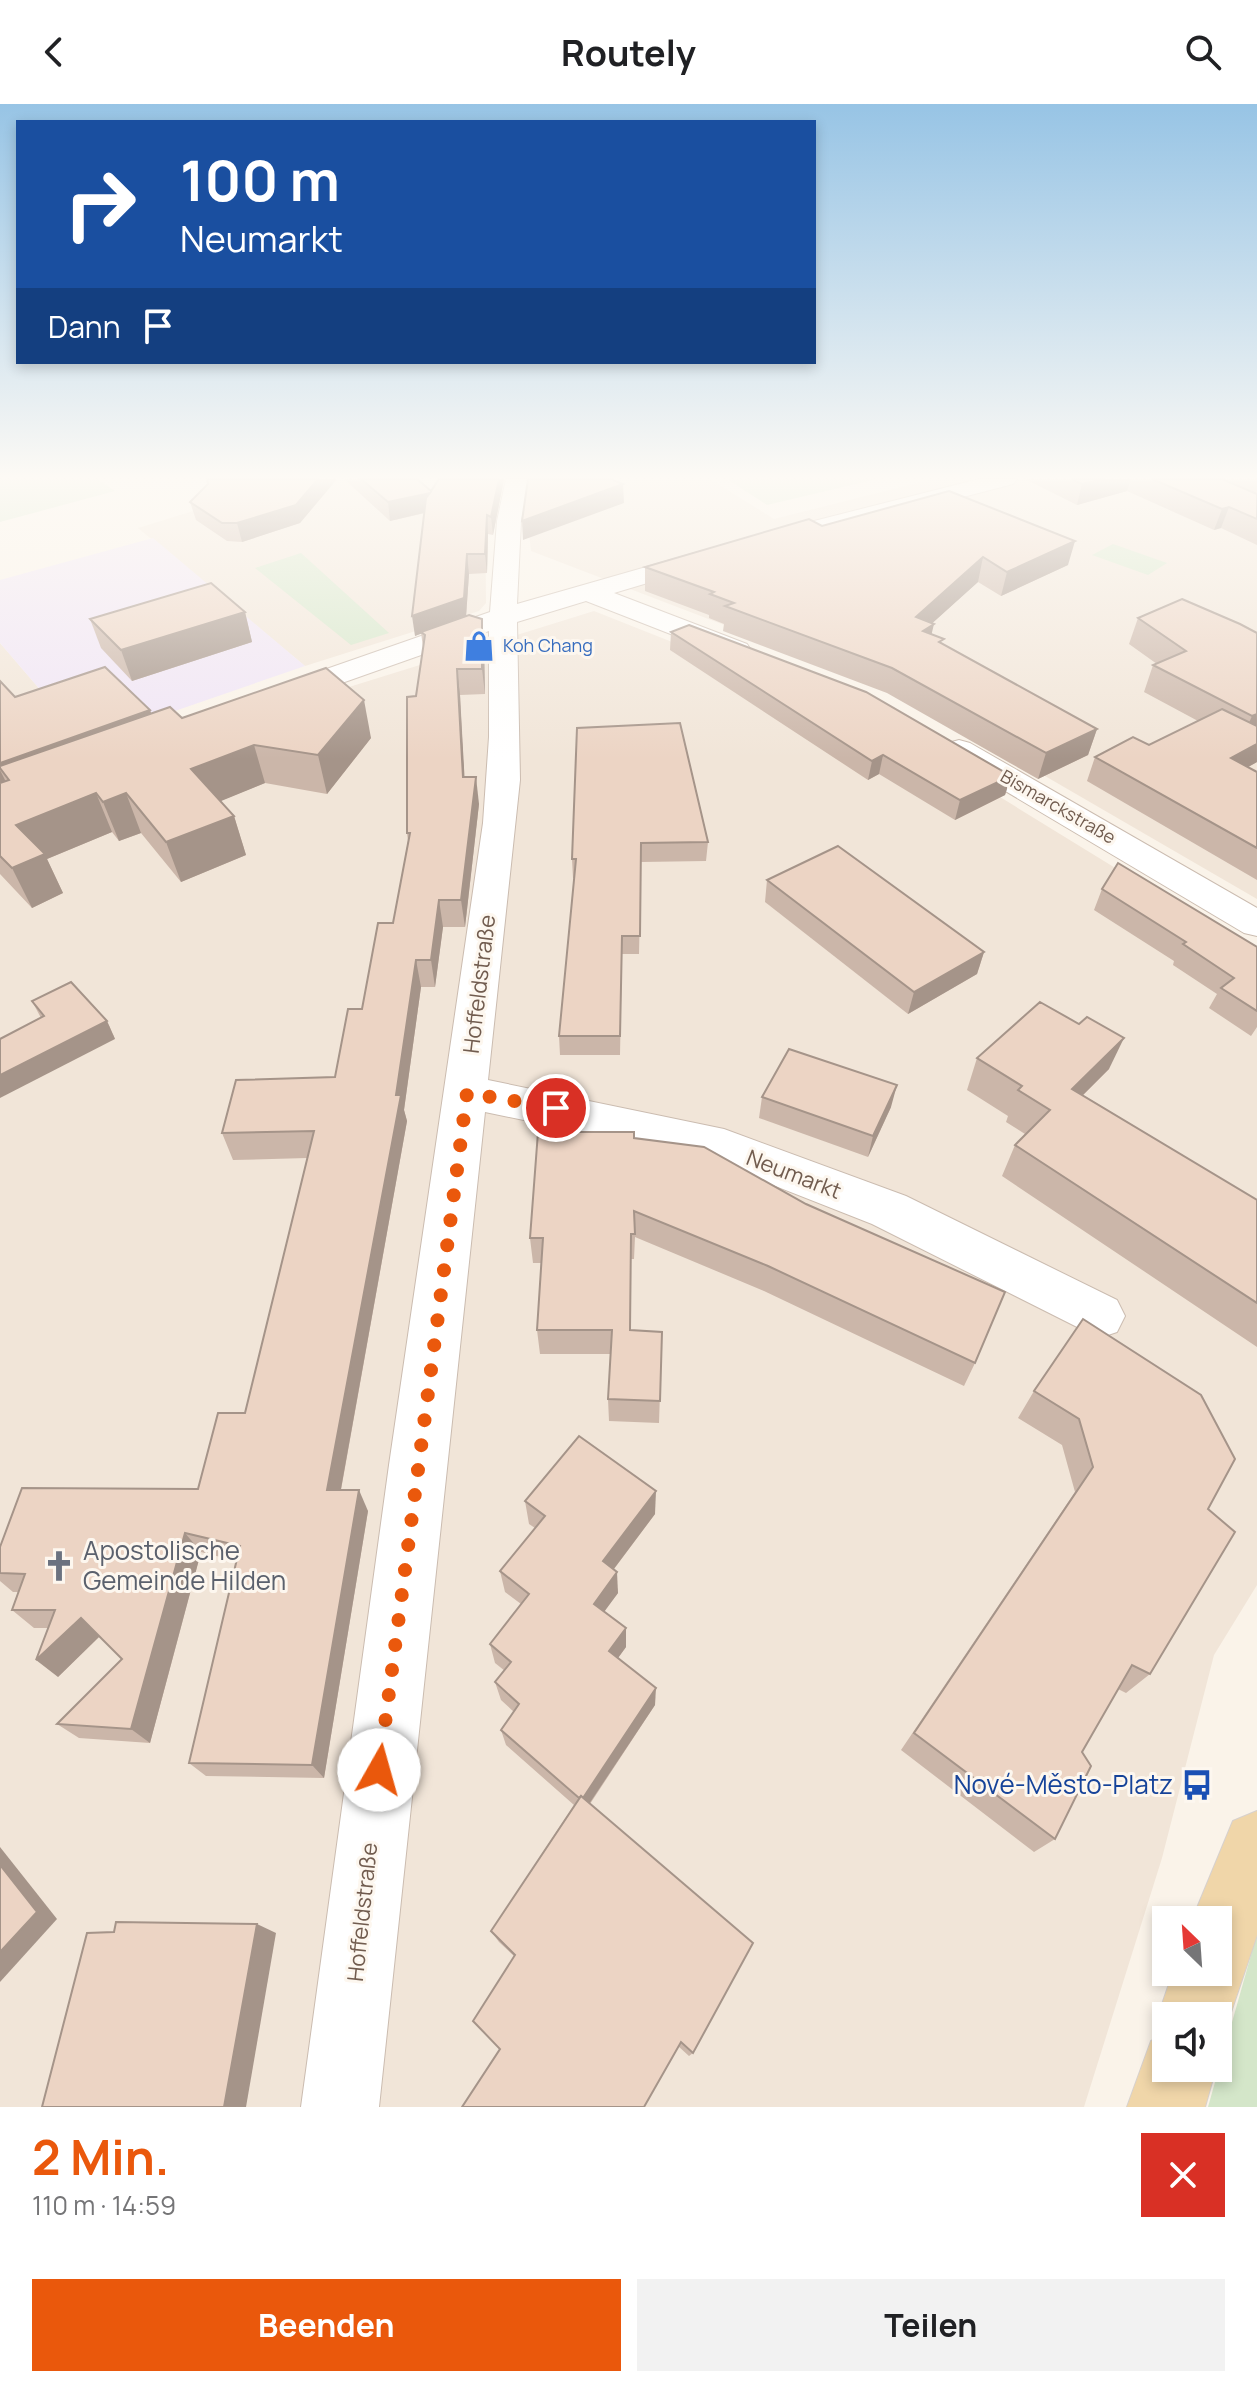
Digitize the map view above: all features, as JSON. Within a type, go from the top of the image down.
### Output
[{"type":"main road","points":[[1232,1908],[1257,1845]]},
{"type":"main road","points":[[1166,2107],[1174,2082]]},
{"type":"street","name":"Hoffeldstraße","points":[[340,2107],[375,1800],[504,793],[503,617],[506,572]]},
{"type":"street","points":[[258,703],[503,617],[654,572]]},
{"type":"street","points":[[586,592],[771,662]]},
{"type":"street","name":"Bismarckstraße","points":[[929,733],[1257,924]]},
{"type":"street","name":"Neumarkt","points":[[467,1093],[708,1141],[889,1210],[1099,1316]]},
{"type":"shaded area","points":[[27,572],[194,572],[305,666],[85,742],[0,643],[0,580]]},
{"type":"shaded area","points":[[192,572],[486,572],[486,603],[479,611],[305,666]]},
{"type":"shaded area","points":[[587,572],[1257,572],[1257,899],[902,693]]},
{"type":"shaded area","points":[[594,611],[886,727],[1257,955],[1257,1585],[1214,1655],[1162,1858],[1084,2107],[0,2107],[0,819],[349,687]]},
{"type":"shaded area","points":[[0,643],[85,742],[0,774]]},
{"type":"green space","points":[[261,572],[322,572],[389,633],[351,645]]},
{"type":"green space","points":[[1257,1934],[1257,2107],[1208,2107],[1215,2082],[1232,2082],[1232,2022]]},
{"type":"building","points":[[417,572],[466,572],[464,598],[412,616]]},
{"type":"building","points":[[660,572],[966,572],[916,617],[934,624],[923,631],[944,639],[939,642],[1097,729],[1046,753],[892,668],[725,606],[734,603],[710,594],[714,592]]},
{"type":"building","points":[[211,583],[245,612],[121,650],[90,619]]},
{"type":"building","points":[[1182,599],[1257,633],[1257,714],[1252,716],[1153,665],[1186,651],[1138,618]]},
{"type":"building","points":[[469,615],[482,619],[482,669],[457,669],[463,777],[476,777],[461,900],[439,900],[431,960],[416,960],[396,1095],[401,1095],[327,1490],[359,1490],[312,1765],[189,1763],[240,1546],[185,1533],[131,1729],[57,1724],[122,1659],[81,1618],[36,1660],[55,1610],[12,1610],[25,1574],[0,1573],[0,1547],[22,1488],[198,1489],[218,1413],[245,1413],[314,1131],[222,1133],[236,1080],[335,1077],[348,1009],[362,1009],[378,923],[393,923],[410,833],[407,833],[407,697],[416,696],[425,635],[421,632]]},
{"type":"building","points":[[689,625],[866,692],[1011,776],[960,800],[883,755],[872,761],[671,632]]},
{"type":"building","points":[[105,667],[150,710],[0,763],[0,681],[15,697]]},
{"type":"building","points":[[326,668],[364,700],[318,755],[254,745],[191,769],[234,816],[166,842],[126,793],[103,802],[96,793],[16,825],[45,854],[12,868],[0,856],[0,783],[9,780],[0,766],[170,707],[182,718]]},
{"type":"building","points":[[1222,709],[1257,726],[1257,744],[1231,758],[1257,772],[1257,848],[1095,757],[1133,737],[1149,745]]},
{"type":"building","points":[[680,723],[708,842],[641,843],[640,936],[622,936],[620,1036],[559,1036],[576,859],[572,859],[577,728]]},
{"type":"building","points":[[838,846],[984,952],[914,992],[767,880]]},
{"type":"building","points":[[1118,863],[1257,947],[1257,1011],[1221,988],[1234,978],[1183,944],[1186,942],[1102,889]]},
{"type":"building","points":[[71,982],[107,1021],[0,1075],[0,1039],[44,1016],[32,1001]]},
{"type":"building","points":[[1040,1002],[1079,1024],[1087,1017],[1124,1038],[1072,1089],[1257,1200],[1257,1303],[1015,1145],[1050,1110],[1018,1090],[1022,1086],[977,1058]]},
{"type":"building","points":[[789,1049],[897,1085],[873,1136],[762,1097]]},
{"type":"building","points":[[538,1132],[634,1132],[634,1138],[704,1147],[806,1204],[1005,1292],[975,1363],[768,1266],[634,1211],[630,1330],[662,1332],[660,1401],[608,1399],[612,1330],[537,1330],[543,1238],[530,1238]]},
{"type":"building","points":[[1083,1319],[1201,1395],[1235,1459],[1208,1509],[1235,1532],[1150,1674],[1132,1665],[1082,1752],[1091,1766],[1055,1839],[914,1733],[1093,1467],[1079,1419],[1034,1391]]},
{"type":"building","points":[[579,1436],[656,1491],[603,1561],[617,1572],[594,1604],[626,1628],[609,1651],[656,1688],[583,1798],[579,1798],[501,1730],[519,1704],[495,1682],[511,1662],[490,1644],[529,1594],[500,1571],[545,1516],[525,1501]]},
{"type":"building","points":[[581,1796],[753,1943],[693,2053],[681,2042],[644,2107],[462,2107],[500,2049],[473,2021],[515,1955],[491,1931]]},
{"type":"building","points":[[0,1865],[37,1912],[0,1952]]},
{"type":"building","points":[[116,1922],[257,1924],[224,2107],[42,2107],[87,1933],[114,1932]]},
{"type":"place","name":"Koh Chang","points":[[479,646]]},
{"type":"place","name":"Apostolische Gemeinde Hilden","points":[[59,1566]]},
{"type":"place","name":"Nové-Město-Platz","points":[[1197,1785]]},
{"type":"route","points":[[379,1770],[467,1093],[556,1108]]}]
